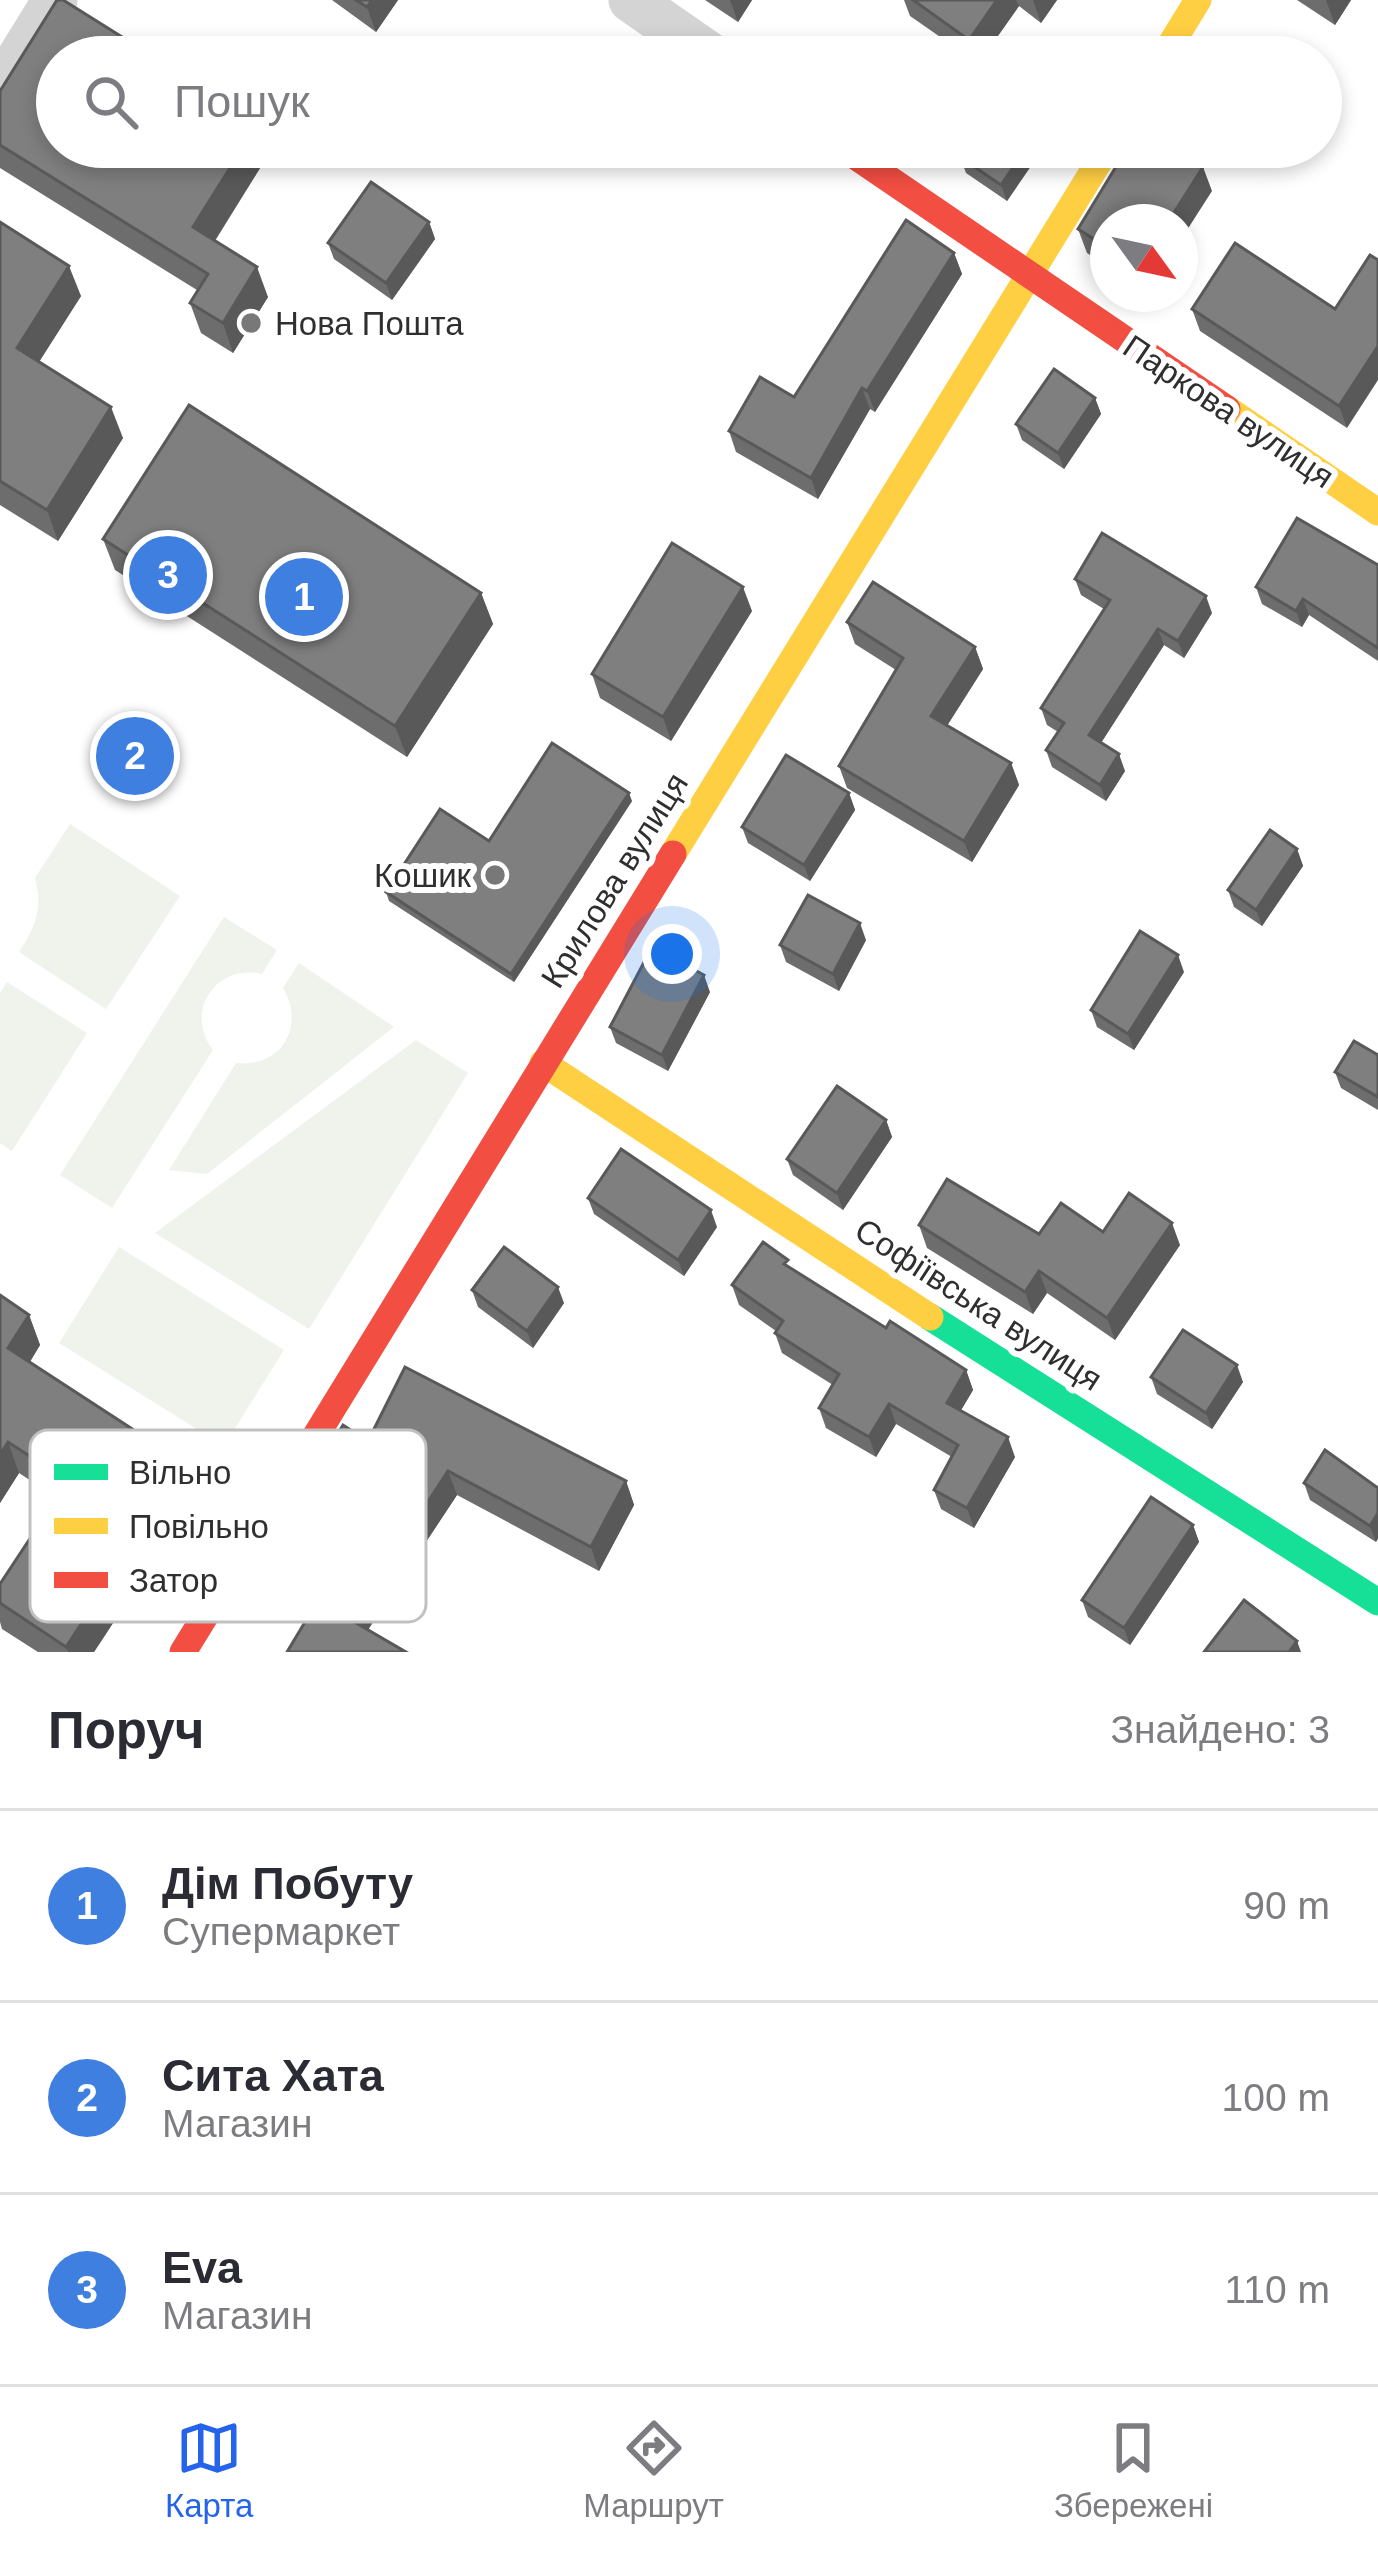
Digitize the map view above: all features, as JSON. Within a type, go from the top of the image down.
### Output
[{"type":"street","points":[[0,89],[55,0]]},
{"type":"street","points":[[632,0],[683,36]]},
{"type":"street","points":[[1176,36],[1198,0]]},
{"type":"street","name":"Паркова вулиця","points":[[872,168],[1378,512]]},
{"type":"street","name":"Крилова вулиця","points":[[319,1430],[1095,168]]},
{"type":"street","name":"Софіївська вулиця","points":[[543,1063],[971,1344],[1378,1602]]},
{"type":"street","name":"Крилова вулиця","points":[[183,1652],[201,1622]]},
{"type":"shaded area","points":[[70,824],[180,896],[106,1009],[19,952],[36,917],[35,878]]},
{"type":"shaded area","points":[[224,917],[277,950],[262,974],[230,976],[209,994],[202,1021],[213,1050],[112,1208],[60,1175]]},
{"type":"shaded area","points":[[299,963],[394,1027],[207,1174],[169,1170],[236,1063],[266,1059],[285,1042],[292,1016],[283,988]]},
{"type":"shaded area","points":[[7,982],[87,1033],[12,1151],[0,1143],[0,993]]},
{"type":"shaded area","points":[[416,1040],[468,1073],[309,1329],[155,1233]]},
{"type":"shaded area","points":[[119,1247],[284,1350],[234,1430],[198,1430],[59,1343]]},
{"type":"building","points":[[57,0],[120,36],[36,36],[36,167],[0,145],[0,91]]},
{"type":"building","points":[[913,0],[997,0],[972,36],[963,36]]},
{"type":"building","points":[[37,168],[230,168],[193,227],[257,267],[223,323],[190,303],[208,274]]},
{"type":"building","points":[[976,168],[1013,168],[1001,185]]},
{"type":"building","points":[[1115,168],[1202,168],[1179,204],[1093,204]]},
{"type":"building","points":[[371,182],[429,222],[386,283],[328,243]]},
{"type":"building","points":[[1090,209],[1090,237],[1078,229]]},
{"type":"building","points":[[906,220],[954,253],[867,391],[862,388],[811,478],[729,431],[760,377],[794,397]]},
{"type":"building","points":[[0,222],[69,266],[17,348],[111,407],[47,510],[0,481]]},
{"type":"building","points":[[1235,243],[1335,309],[1370,255],[1378,260],[1378,346],[1339,406],[1197,312],[1198,300]]},
{"type":"building","points":[[1054,369],[1095,398],[1058,453],[1016,424]]},
{"type":"building","points":[[189,405],[481,593],[395,726],[103,539]]},
{"type":"building","points":[[1297,518],[1378,565],[1378,648],[1303,599],[1296,611],[1256,587]]},
{"type":"building","points":[[1102,533],[1206,596],[1178,641],[1158,629],[1089,735],[1119,754],[1100,785],[1046,750],[1064,723],[1041,708],[1110,600],[1075,579]]},
{"type":"building","points":[[672,543],[743,587],[663,717],[592,674]]},
{"type":"building","points":[[873,582],[975,647],[931,716],[1011,763],[964,841],[839,766],[903,658],[847,622]]},
{"type":"building","name":"Кошик","points":[[552,743],[629,793],[511,974],[386,892],[440,809],[489,841]]},
{"type":"building","points":[[786,755],[849,793],[804,865],[742,827]]},
{"type":"building","points":[[1270,830],[1297,849],[1256,910],[1228,890]]},
{"type":"building","points":[[808,895],[860,923],[833,974],[780,945]]},
{"type":"building","points":[[1140,931],[1178,955],[1128,1034],[1091,1010]]},
{"type":"building","points":[[652,947],[704,975],[662,1055],[610,1027]]},
{"type":"building","points":[[1354,1041],[1378,1055],[1378,1097],[1335,1072]]},
{"type":"building","points":[[837,1086],[886,1120],[837,1193],[787,1159]]},
{"type":"building","points":[[621,1149],[711,1210],[678,1260],[588,1198]]},
{"type":"building","points":[[947,1179],[1039,1234],[1061,1203],[1103,1232],[1129,1193],[1172,1223],[1107,1318],[1039,1271],[1025,1292],[919,1225]]},
{"type":"building","points":[[763,1242],[788,1260],[784,1264],[886,1328],[890,1321],[966,1370],[947,1403],[1008,1437],[967,1508],[934,1490],[958,1445],[889,1404],[869,1437],[819,1408],[839,1374],[775,1333],[783,1321],[732,1285]]},
{"type":"building","points":[[504,1247],[558,1287],[527,1331],[472,1290]]},
{"type":"building","points":[[0,1295],[29,1315],[8,1348],[134,1430],[30,1430],[30,1456],[8,1442],[0,1455]]},
{"type":"building","points":[[1183,1330],[1237,1365],[1206,1413],[1151,1377]]},
{"type":"building","points":[[405,1367],[626,1481],[591,1547],[448,1471],[426,1505],[426,1430],[374,1430]]},
{"type":"building","points":[[1325,1450],[1378,1488],[1378,1513],[1370,1526],[1304,1483]]},
{"type":"building","points":[[1151,1497],[1193,1525],[1124,1628],[1082,1600]]},
{"type":"building","points":[[30,1539],[30,1622],[82,1622],[66,1647],[0,1603],[0,1584]]},
{"type":"building","points":[[1244,1600],[1297,1641],[1289,1652],[1204,1652]]},
{"type":"building","points":[[305,1622],[354,1622],[406,1652],[287,1652]]},
{"type":"traffic: fast","points":[[930,1317],[1378,1602]]},
{"type":"traffic: slow","points":[[1176,36],[1198,0]]},
{"type":"traffic: slow","points":[[673,854],[1095,168]]},
{"type":"traffic: slow","points":[[1227,409],[1378,512]]},
{"type":"traffic: slow","points":[[543,1063],[930,1317]]},
{"type":"traffic: jam","points":[[873,168],[1227,409]]},
{"type":"traffic: jam","points":[[319,1430],[673,854]]},
{"type":"traffic: jam","points":[[183,1652],[201,1622]]},
{"type":"place","name":"Нова Пошта","points":[[251,323]]},
{"type":"place","name":"Eva","points":[[168,575]]},
{"type":"place","name":"Дім Побуту","points":[[304,597]]},
{"type":"place","name":"Сита Хата","points":[[135,756]]},
{"type":"place","name":"Кошик","points":[[495,875]]}]
